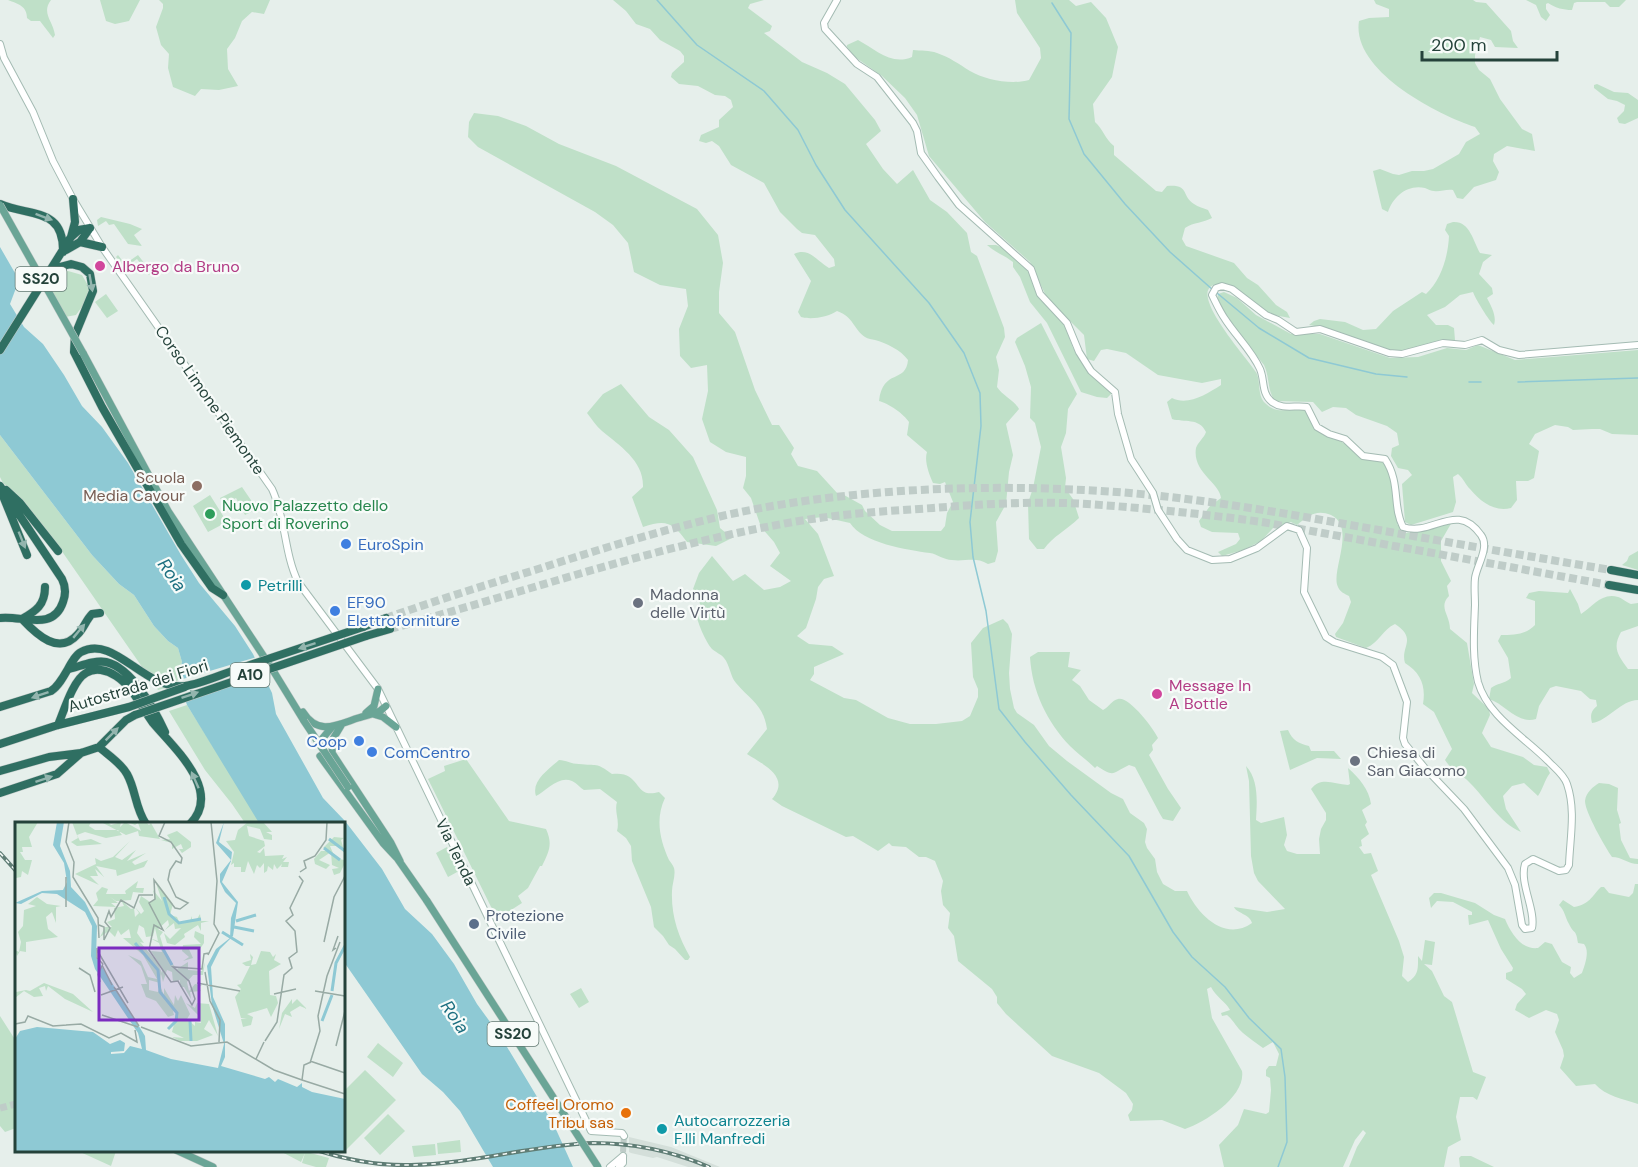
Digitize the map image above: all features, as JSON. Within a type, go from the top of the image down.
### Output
[{"type":"highway","points":[[0,350],[71,237],[75,222],[73,199]]},
{"type":"highway","points":[[0,204],[54,220],[62,232],[63,253]]},
{"type":"highway","points":[[71,237],[79,230],[90,228]]},
{"type":"highway","points":[[63,253],[80,242],[90,228]]},
{"type":"highway","points":[[80,242],[102,247]]},
{"type":"highway","points":[[50,272],[72,264],[82,267],[90,274],[93,291],[75,335],[74,352],[102,406],[181,544],[212,588],[223,595]]},
{"type":"highway","points":[[0,486],[62,579],[64,598],[55,615],[44,620],[0,618]]},
{"type":"highway","points":[[0,486],[20,503],[58,551]]},
{"type":"highway","points":[[0,486],[3,500],[27,555]]},
{"type":"highway","points":[[1611,570],[1638,575]]},
{"type":"highway","points":[[1609,585],[1638,590]]},
{"type":"highway","points":[[22,619],[40,608],[45,596],[45,587]]},
{"type":"highway","points":[[0,611],[9,617]]},
{"type":"highway","points":[[22,619],[35,634],[46,641],[64,644],[76,637],[92,614],[100,613]]},
{"type":"highway","name":"Autostrada dei Fiori","points":[[0,771],[49,757],[81,753],[99,747],[126,720],[135,715],[364,632],[386,618]]},
{"type":"highway","name":"Autostrada dei Fiori","points":[[0,744],[58,725],[129,707],[184,687],[364,632],[390,628]]},
{"type":"highway","points":[[0,707],[51,692],[69,669],[76,655],[90,648],[115,653],[154,681],[184,687]]},
{"type":"highway","points":[[69,669],[96,662],[106,662],[116,666],[136,685],[159,718],[168,738]]},
{"type":"highway","points":[[58,725],[79,678],[88,671],[110,672],[123,681],[197,778],[202,804],[198,816],[192,822]]},
{"type":"highway","points":[[99,747],[126,772],[132,785],[136,806],[145,822]]},
{"type":"highway","points":[[0,793],[57,774],[81,753]]},
{"type":"main road","points":[[837,0],[824,23],[825,29],[857,64],[877,77],[913,123],[918,131],[921,153],[959,205],[1031,269],[1040,294],[1066,323],[1079,352],[1091,371],[1115,392],[1118,414],[1131,459],[1153,493],[1158,510],[1182,544],[1195,555],[1212,560],[1230,559],[1257,548],[1284,528],[1291,527],[1299,530],[1306,548],[1304,592],[1326,637],[1334,642],[1382,657],[1393,665],[1407,702],[1403,738],[1405,744],[1464,809],[1508,868],[1515,885],[1522,926],[1525,929],[1532,928],[1533,923],[1523,868],[1533,859],[1559,871],[1566,870],[1569,865],[1573,827],[1567,784],[1561,774],[1535,748],[1512,730],[1486,698],[1479,683],[1473,642],[1475,580],[1485,546],[1481,535],[1468,522],[1459,518],[1422,529],[1411,530],[1403,527],[1398,518],[1398,496],[1391,467],[1385,459],[1363,456],[1345,439],[1317,427],[1308,407],[1283,408],[1265,395],[1263,378],[1256,362],[1224,318],[1212,295],[1216,288],[1222,286],[1232,289],[1266,315],[1296,332],[1320,329],[1389,353],[1402,354],[1443,343],[1465,345],[1482,340],[1499,350],[1519,355],[1638,345]]},
{"type":"main road","points":[[0,44],[2,56],[33,112],[53,161],[73,199]]},
{"type":"main road","name":"Corso Limone Piemonte","points":[[73,199],[102,247],[272,489],[279,506],[292,568],[298,582],[378,689],[416,767]]},
{"type":"main road","name":"SS20","points":[[0,204],[168,511],[304,721],[427,901],[598,1167]]},
{"type":"main road","points":[[274,672],[281,677],[311,722],[318,726],[332,727],[386,706]]},
{"type":"main road","points":[[372,712],[378,689]]},
{"type":"main road","points":[[372,712],[396,727]]},
{"type":"main road","points":[[342,724],[333,739],[332,753],[391,843],[400,861]]},
{"type":"main road","points":[[322,739],[332,727]]},
{"type":"main road","points":[[320,756],[382,843],[400,861]]},
{"type":"main road","name":"Via Tenda","points":[[416,767],[591,1131],[621,1133],[624,1136]]},
{"type":"main road","points":[[181,1152],[213,1167]]},
{"type":"main road","points":[[610,1167],[623,1154],[623,1162],[619,1167]]},
{"type":"shaded area","points":[[629,1137],[671,1147],[720,1167],[688,1167],[657,1157],[631,1153],[629,1152]]},
{"type":"green space","points":[[8,0],[51,0],[47,13],[54,30],[53,38],[40,21],[31,21],[27,18],[24,8]]},
{"type":"green space","points":[[100,0],[140,0],[129,21],[115,24],[106,21]]},
{"type":"green space","points":[[159,0],[270,0],[264,14],[252,12],[242,21],[235,38],[227,49],[228,69],[238,86],[219,90],[201,89],[195,96],[173,87],[168,68],[169,54],[161,45],[156,27],[163,8]]},
{"type":"green space","points":[[613,0],[764,0],[750,4],[748,8],[772,26],[770,31],[764,33],[802,62],[845,84],[875,120],[881,131],[866,144],[883,169],[897,184],[913,170],[930,200],[947,212],[967,233],[971,252],[977,256],[1004,328],[1005,337],[996,357],[999,370],[997,387],[1019,409],[1006,424],[1013,455],[1006,504],[996,522],[998,551],[995,562],[988,564],[974,560],[949,560],[875,540],[856,530],[850,523],[823,517],[805,519],[818,534],[834,576],[824,579],[818,587],[806,628],[797,636],[809,644],[832,646],[844,654],[814,667],[814,674],[810,680],[844,698],[856,700],[888,718],[910,724],[962,721],[970,716],[978,697],[978,689],[973,677],[971,643],[983,628],[1003,619],[1012,634],[1010,689],[1017,713],[1034,725],[1049,746],[1067,761],[1123,799],[1130,813],[1144,823],[1147,829],[1145,842],[1155,859],[1157,872],[1163,884],[1175,891],[1187,891],[1205,917],[1222,928],[1242,928],[1252,923],[1234,907],[1267,912],[1285,909],[1258,881],[1254,873],[1251,856],[1249,781],[1246,766],[1255,785],[1256,820],[1261,823],[1284,817],[1287,835],[1284,845],[1287,851],[1297,854],[1320,854],[1319,839],[1326,820],[1326,813],[1311,789],[1323,782],[1350,784],[1348,768],[1363,784],[1370,799],[1371,804],[1362,810],[1369,834],[1361,840],[1362,846],[1359,847],[1364,854],[1371,853],[1378,871],[1371,875],[1404,957],[1402,976],[1408,982],[1414,977],[1418,968],[1418,956],[1422,961],[1425,940],[1435,942],[1432,965],[1424,964],[1432,971],[1444,996],[1452,1002],[1473,1072],[1486,1077],[1477,1100],[1473,1097],[1460,1097],[1456,1117],[1461,1140],[1448,1147],[1444,1167],[1349,1167],[1366,1133],[1363,1130],[1355,1140],[1343,1167],[1224,1167],[1219,1145],[1238,1125],[1244,1109],[1266,1114],[1269,1112],[1271,1090],[1270,1078],[1266,1076],[1266,1070],[1269,1066],[1276,1066],[1279,1054],[1273,1042],[1263,1048],[1243,1033],[1227,1015],[1222,1016],[1221,1013],[1230,1010],[1211,987],[1207,989],[1212,1018],[1242,1071],[1242,1080],[1238,1090],[1223,1107],[1194,1126],[1185,1129],[1162,1120],[1130,1121],[1128,1115],[1133,1104],[1126,1093],[1099,1073],[1052,1056],[1006,1014],[997,1003],[997,997],[992,989],[958,961],[954,936],[948,928],[950,913],[943,905],[941,891],[943,881],[935,861],[919,857],[906,847],[892,846],[889,843],[878,851],[853,836],[846,837],[772,799],[777,791],[777,778],[767,767],[747,754],[767,729],[763,714],[756,703],[734,680],[724,658],[707,642],[697,619],[696,610],[701,606],[693,589],[699,573],[712,556],[733,581],[745,574],[764,590],[780,587],[791,581],[770,566],[780,553],[761,527],[751,498],[743,488],[746,476],[746,457],[726,452],[710,442],[702,419],[708,391],[707,365],[691,368],[680,356],[679,329],[688,306],[686,289],[660,285],[634,272],[628,243],[613,225],[595,212],[478,147],[468,137],[469,122],[474,113],[498,116],[526,126],[559,144],[616,166],[697,209],[718,235],[723,263],[719,313],[735,332],[755,390],[772,425],[779,425],[794,448],[791,454],[798,466],[817,471],[838,494],[862,505],[880,525],[892,531],[941,531],[953,502],[945,482],[933,483],[927,463],[927,452],[907,435],[909,422],[896,409],[879,401],[885,384],[903,372],[908,360],[893,347],[865,337],[847,317],[837,311],[820,317],[801,317],[798,312],[811,281],[794,254],[804,252],[809,254],[829,268],[835,266],[834,259],[815,235],[802,233],[780,212],[764,183],[731,165],[719,146],[712,141],[706,143],[699,141],[701,135],[719,127],[719,120],[733,107],[731,100],[698,86],[679,84],[671,77],[672,73],[684,62],[684,56],[680,51],[660,40],[650,29],[636,24]]},
{"type":"green space","points":[[1015,0],[1069,0],[1076,6],[1091,2],[1106,18],[1118,47],[1112,77],[1093,104],[1095,122],[1114,146],[1114,155],[1156,191],[1162,192],[1167,186],[1179,187],[1190,201],[1208,210],[1212,218],[1185,228],[1182,239],[1186,246],[1234,263],[1276,305],[1287,312],[1290,318],[1268,314],[1223,284],[1211,286],[1207,295],[1211,308],[1220,323],[1256,372],[1261,396],[1265,403],[1275,409],[1306,411],[1315,424],[1348,446],[1359,457],[1380,460],[1385,464],[1393,486],[1397,524],[1405,533],[1425,531],[1452,522],[1441,541],[1441,561],[1451,581],[1447,586],[1449,596],[1444,608],[1450,629],[1467,643],[1474,684],[1472,693],[1489,709],[1490,715],[1482,733],[1491,747],[1523,757],[1534,765],[1547,767],[1550,773],[1538,796],[1524,783],[1512,786],[1503,796],[1506,809],[1521,832],[1499,816],[1470,783],[1445,760],[1452,749],[1434,712],[1423,704],[1424,691],[1419,676],[1405,663],[1407,639],[1402,629],[1395,624],[1366,648],[1336,637],[1335,634],[1343,623],[1351,602],[1349,596],[1339,589],[1336,580],[1343,539],[1338,521],[1326,513],[1317,513],[1297,525],[1291,522],[1274,527],[1261,541],[1243,550],[1222,556],[1218,552],[1236,544],[1240,539],[1238,533],[1212,532],[1201,527],[1199,521],[1210,506],[1221,498],[1216,487],[1198,464],[1196,456],[1196,448],[1206,432],[1195,422],[1172,419],[1167,402],[1172,398],[1184,401],[1197,398],[1221,385],[1221,379],[1202,383],[1158,375],[1126,353],[1107,349],[1101,350],[1094,361],[1087,359],[1084,335],[1047,298],[1030,262],[985,222],[929,156],[917,115],[905,98],[882,76],[855,57],[847,47],[858,40],[890,58],[897,59],[912,57],[913,50],[931,51],[983,77],[1007,82],[1029,80],[1041,58],[1040,48],[1017,13]]},
{"type":"green space","points":[[1374,0],[1473,0],[1486,3],[1511,31],[1513,41],[1518,48],[1495,47],[1491,40],[1480,37],[1475,63],[1479,70],[1490,79],[1500,99],[1522,129],[1532,134],[1535,151],[1507,146],[1494,154],[1493,161],[1499,172],[1496,180],[1474,187],[1463,199],[1457,198],[1453,190],[1432,191],[1418,187],[1407,190],[1397,197],[1388,212],[1382,209],[1373,171],[1380,169],[1399,175],[1433,169],[1459,154],[1466,142],[1480,134],[1475,127],[1439,112],[1399,88],[1368,56],[1360,39],[1359,21],[1389,17],[1389,9],[1376,4]]},
{"type":"green space","points":[[1526,0],[1626,0],[1619,7],[1610,7],[1605,2],[1577,2],[1574,3],[1572,10],[1548,3],[1546,9],[1550,15],[1546,21],[1541,17],[1536,5]]},
{"type":"green space","points":[[1597,84],[1614,92],[1628,93],[1638,100],[1638,118],[1625,124],[1619,123],[1617,118],[1624,111],[1625,105],[1608,99],[1594,88]]},
{"type":"green space","points":[[101,217],[142,229],[134,235],[142,246],[128,244],[114,224],[109,225],[106,221],[98,226],[97,220]]},
{"type":"green space","points":[[1453,222],[1467,228],[1480,253],[1492,255],[1483,262],[1479,274],[1492,288],[1493,294],[1487,298],[1494,315],[1494,325],[1473,292],[1460,295],[1445,307],[1427,315],[1436,325],[1448,325],[1454,328],[1455,340],[1429,344],[1403,352],[1391,351],[1327,328],[1309,325],[1320,319],[1345,322],[1363,330],[1376,329],[1393,311],[1422,292],[1426,294],[1436,282],[1443,268],[1449,236],[1445,230],[1447,224]]},
{"type":"green space","points":[[987,245],[1003,248],[1029,270],[1038,297],[1064,324],[1073,348],[1084,366],[1113,392],[1107,398],[1081,392],[1047,323],[1030,302],[1020,277],[1013,267],[1013,262]]},
{"type":"green space","points":[[118,255],[125,264],[138,255],[152,273],[149,275],[137,259],[124,268],[116,257]]},
{"type":"green space","points":[[68,271],[82,275],[90,289],[84,304],[76,315],[65,317],[50,287],[57,276]]},
{"type":"green space","points":[[1224,292],[1237,298],[1256,315],[1291,334],[1320,334],[1390,358],[1418,357],[1447,348],[1466,350],[1478,345],[1515,360],[1638,350],[1638,435],[1612,434],[1600,429],[1573,430],[1555,425],[1535,434],[1529,444],[1539,451],[1534,478],[1528,481],[1516,481],[1517,500],[1511,508],[1499,509],[1483,502],[1458,474],[1453,477],[1456,502],[1453,512],[1411,525],[1405,522],[1402,484],[1412,475],[1408,470],[1398,468],[1391,456],[1392,448],[1399,445],[1397,433],[1387,426],[1356,415],[1346,408],[1333,407],[1322,412],[1313,402],[1275,401],[1264,365],[1217,301],[1218,294]]},
{"type":"green space","points":[[106,294],[118,311],[107,318],[95,302]]},
{"type":"green space","points":[[1041,323],[1077,394],[1068,409],[1066,433],[1061,447],[1066,478],[1065,488],[1073,499],[1079,518],[1044,549],[1037,549],[1029,539],[1028,503],[1041,447],[1035,423],[1030,418],[1031,387],[1015,342],[1017,338]]},
{"type":"green space","points":[[621,384],[649,417],[669,430],[693,457],[717,510],[720,528],[732,538],[716,546],[687,542],[669,524],[658,523],[643,527],[632,497],[643,487],[640,469],[630,455],[600,429],[587,413],[603,394]]},
{"type":"green space","points":[[0,435],[92,555],[119,584],[134,595],[154,626],[178,648],[182,662],[178,678],[180,684],[158,690],[61,550],[19,497],[3,483],[0,477]]},
{"type":"green space","points":[[242,487],[257,509],[245,515],[236,498],[224,504],[220,498]]},
{"type":"green space","name":"Nuovo Palazzetto dello Sport di Roverino","points":[[210,495],[227,522],[208,532],[193,506]]},
{"type":"green space","points":[[1638,551],[1638,570],[1622,565],[1629,556]]},
{"type":"green space","points":[[1570,589],[1581,614],[1602,598],[1612,596],[1631,604],[1638,603],[1638,626],[1621,632],[1617,647],[1628,669],[1638,669],[1638,700],[1626,703],[1604,719],[1592,723],[1591,715],[1597,706],[1596,700],[1590,699],[1581,691],[1556,686],[1550,688],[1539,706],[1536,719],[1517,717],[1489,699],[1491,688],[1511,678],[1508,658],[1498,641],[1501,635],[1524,632],[1535,625],[1535,601],[1526,598],[1529,593],[1539,591],[1568,593]]},
{"type":"green space","points":[[1038,652],[1070,652],[1068,667],[1081,670],[1072,680],[1080,686],[1089,700],[1103,710],[1116,700],[1123,699],[1146,720],[1158,738],[1152,745],[1153,750],[1149,755],[1181,808],[1173,821],[1163,819],[1135,767],[1129,765],[1113,773],[1097,766],[1095,768],[1073,749],[1054,727],[1037,694],[1031,670],[1030,657]]},
{"type":"green space","points":[[187,705],[259,822],[244,822],[205,770],[169,711]]},
{"type":"green space","points":[[1288,730],[1294,739],[1309,746],[1311,751],[1334,751],[1341,759],[1317,758],[1290,770],[1280,731]]},
{"type":"green space","points":[[466,759],[509,821],[546,829],[550,844],[542,866],[528,888],[518,896],[522,903],[497,919],[428,779],[445,771],[444,766]]},
{"type":"green space","points":[[559,760],[596,765],[612,774],[628,776],[645,792],[659,792],[665,798],[659,822],[661,837],[674,868],[672,891],[674,917],[690,957],[688,960],[685,960],[669,945],[654,927],[651,907],[632,861],[631,846],[626,838],[617,831],[617,802],[600,789],[584,790],[574,782],[567,780],[558,782],[536,796],[538,781]]},
{"type":"green space","points":[[1599,783],[1618,788],[1617,810],[1621,823],[1619,824],[1621,840],[1630,858],[1638,859],[1638,864],[1612,857],[1600,838],[1585,801],[1588,792]]},
{"type":"green space","points":[[447,847],[459,871],[448,877],[436,853]]},
{"type":"green space","points":[[1635,884],[1638,884],[1638,1104],[1609,1094],[1595,1084],[1576,1086],[1560,1068],[1564,1056],[1555,1032],[1559,1020],[1557,1014],[1546,1010],[1529,1018],[1515,1010],[1526,994],[1506,979],[1506,973],[1512,971],[1513,968],[1501,949],[1488,920],[1469,925],[1468,915],[1472,915],[1472,912],[1453,902],[1437,901],[1431,908],[1429,898],[1434,893],[1441,893],[1475,903],[1505,919],[1514,935],[1527,946],[1538,948],[1545,942],[1552,944],[1562,962],[1571,967],[1570,973],[1574,978],[1582,973],[1587,950],[1584,944],[1578,943],[1576,933],[1559,905],[1563,900],[1574,907],[1584,904],[1601,887],[1609,893],[1629,897],[1633,893]]},
{"type":"green space","points":[[581,988],[589,1002],[579,1008],[570,994]]},
{"type":"green space","points":[[0,1016],[15,1039],[15,1128],[5,1132],[0,1126]]},
{"type":"green space","points":[[378,1043],[403,1063],[393,1077],[367,1057]]},
{"type":"green space","points":[[365,1070],[396,1100],[346,1150],[345,1148],[345,1090]]},
{"type":"green space","points":[[388,1114],[405,1131],[380,1155],[364,1138]]},
{"type":"green space","points":[[460,1140],[461,1152],[438,1154],[437,1143]]},
{"type":"green space","points":[[435,1144],[436,1155],[414,1157],[412,1146]]},
{"type":"green space","points":[[80,1152],[116,1152],[111,1166]]},
{"type":"green space","points":[[282,1152],[307,1152],[329,1158],[326,1167],[302,1163],[305,1153],[301,1162]]},
{"type":"green space","points":[[1471,1156],[1494,1167],[1460,1167],[1459,1158]]},
{"type":"water","name":"Roia","points":[[0,247],[19,280],[10,304],[24,327],[43,344],[82,406],[102,427],[128,463],[199,583],[235,626],[253,654],[272,693],[276,714],[323,798],[345,821],[382,869],[405,909],[432,934],[454,964],[554,1125],[573,1167],[493,1167],[460,1111],[422,1074],[345,963],[345,822],[258,822],[187,705],[178,678],[182,662],[178,648],[154,626],[134,595],[119,584],[92,555],[0,435]]},
{"type":"pier","points":[[257,657],[265,673],[183,702],[176,681]]},
{"type":"waterway","points":[[657,0],[697,45],[764,91],[798,130],[816,165],[845,210],[929,303],[964,353],[980,393],[981,426],[970,522],[973,557],[986,611],[999,709],[1071,795],[1129,856],[1173,932],[1192,957],[1225,987],[1249,1018],[1281,1049],[1285,1077],[1287,1142],[1278,1167]]},
{"type":"waterway","points":[[1052,3],[1071,33],[1069,119],[1084,154],[1125,204],[1170,252],[1213,290]]},
{"type":"waterway","points":[[1217,293],[1259,328],[1309,358],[1376,374],[1407,377]]},
{"type":"waterway","points":[[1518,382],[1638,378]]},
{"type":"waterway","points":[[1469,382],[1481,382]]},
{"type":"tunnel","points":[[386,618],[605,548],[722,516],[811,500],[948,489],[1040,488],[1180,498],[1276,512],[1611,570]]},
{"type":"tunnel","points":[[390,629],[590,571],[742,532],[845,515],[1010,503],[1109,506],[1262,522],[1609,585]]},
{"type":"tunnel","points":[[0,1108],[15,1104]]},
{"type":"tunnel","points":[[623,1152],[624,1136]]},
{"type":"railway","points":[[0,853],[15,870]]},
{"type":"railway","points":[[323,1152],[363,1162],[411,1165],[457,1161],[570,1144],[608,1143],[652,1149],[681,1156],[709,1167]]},
{"type":"place","name":"Albergo da Bruno","points":[[100,266]]},
{"type":"place","name":"Scuola Media Cavour","points":[[197,486]]},
{"type":"place","name":"Nuovo Palazzetto dello Sport di Roverino","points":[[210,514]]},
{"type":"place","name":"EuroSpin","points":[[346,544]]},
{"type":"place","name":"Petrilli","points":[[246,585]]},
{"type":"place","name":"Madonna delle Virtù","points":[[638,603]]},
{"type":"place","name":"EF90 Elettroforniture","points":[[335,611]]},
{"type":"place","name":"Message In A Bottle","points":[[1157,694]]},
{"type":"place","name":"Coop","points":[[359,741]]},
{"type":"place","name":"ComCentro","points":[[372,752]]},
{"type":"place","name":"Chiesa di San Giacomo","points":[[1355,761]]},
{"type":"place","name":"Protezione Civile","points":[[474,924]]},
{"type":"place","name":"Coffeel Oromo Tribu sas","points":[[626,1113]]},
{"type":"place","name":"Autocarrozzeria F.lli Manfredi","points":[[662,1129]]}]
